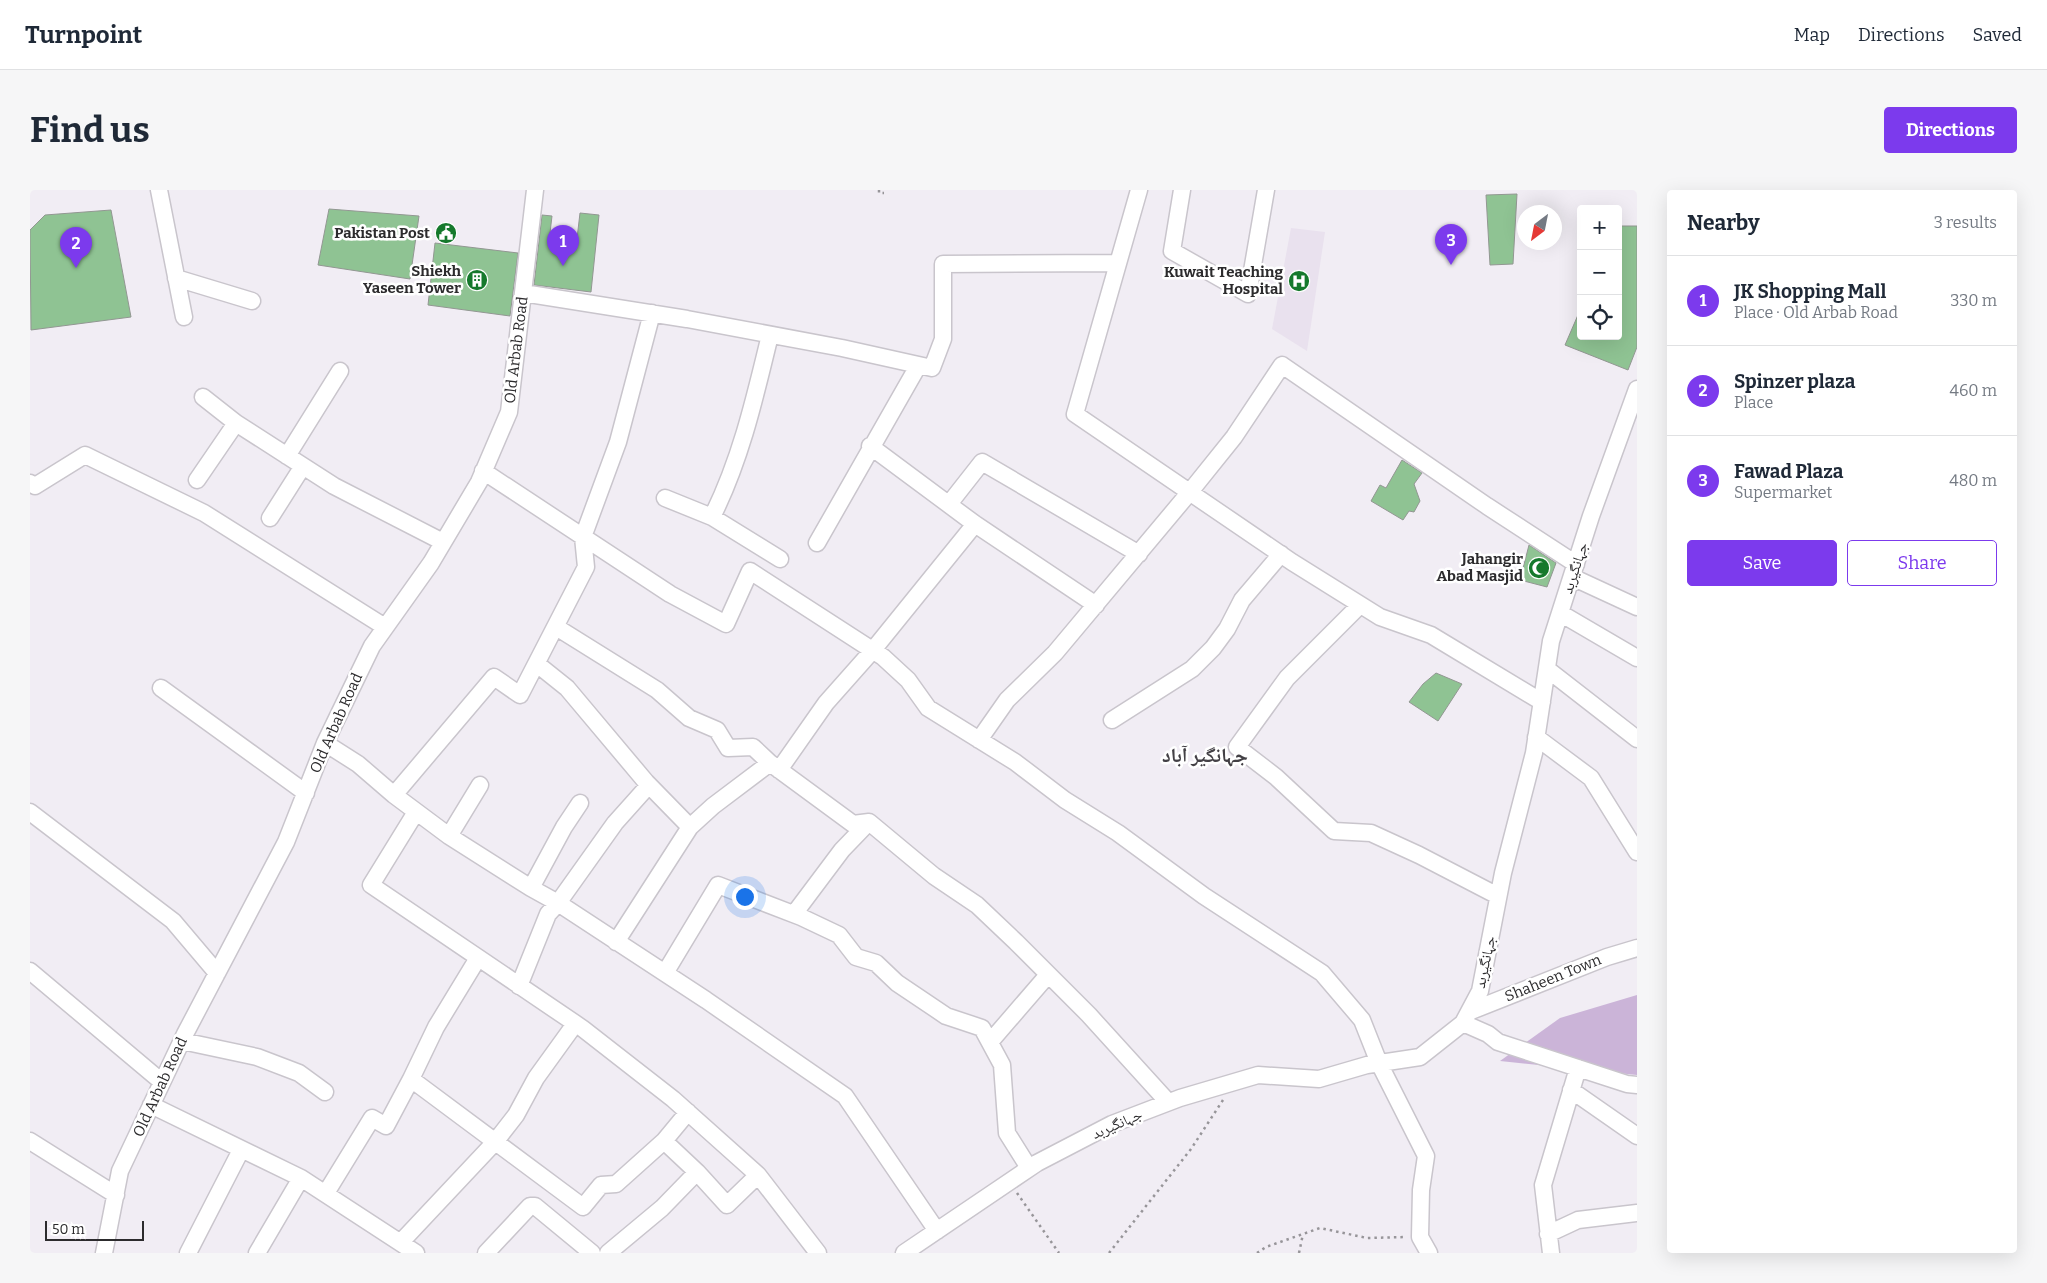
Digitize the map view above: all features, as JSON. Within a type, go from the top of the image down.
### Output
[{"type":"street","points":[[159,190],[184,317]]},
{"type":"street","name":"Old Arbab Road","points":[[104,1253],[120,1171],[182,1041],[286,842],[325,743],[372,646],[443,542],[483,471],[509,412],[534,190]]},
{"type":"street","points":[[1139,190],[1075,414],[1189,493],[1360,605],[1380,617],[1431,635],[1542,702]]},
{"type":"street","points":[[1182,190],[1172,251],[1248,294],[1266,190]]},
{"type":"street","points":[[523,293],[652,313],[932,368],[943,338],[943,264],[1117,264]]},
{"type":"street","points":[[176,278],[252,301]]},
{"type":"street","points":[[394,795],[494,677],[520,696],[586,567],[582,537],[618,442],[652,313]]},
{"type":"street","points":[[712,517],[737,461],[770,335]]},
{"type":"street","points":[[979,740],[1007,700],[1056,653],[1189,493],[1234,437],[1282,365],[1487,506],[1574,570],[1637,607]]},
{"type":"street","points":[[817,543],[870,446],[918,366]]},
{"type":"street","points":[[287,456],[340,371]]},
{"type":"street","name":"جہانگیربد","points":[[904,1253],[1029,1168],[1112,1124],[1168,1102],[1258,1076],[1319,1079],[1379,1063],[1420,1057],[1467,1017],[1480,991],[1498,896],[1536,737],[1551,641],[1637,389]]},
{"type":"street","points":[[203,397],[236,423],[334,486],[443,542]]},
{"type":"street","points":[[197,480],[236,423]]},
{"type":"street","points":[[870,446],[975,524],[1096,605]]},
{"type":"street","points":[[30,483],[35,486],[85,455],[204,513],[385,627]]},
{"type":"street","points":[[949,504],[982,462],[1139,554]]},
{"type":"street","points":[[270,518],[303,466]]},
{"type":"street","points":[[483,471],[670,594],[726,624],[750,571],[873,650],[908,680],[928,708],[1014,762],[1065,800],[1118,833],[1204,896],[1322,973],[1362,1020],[1379,1063],[1426,1156],[1421,1190],[1420,1237],[1429,1253]]},
{"type":"street","points":[[665,498],[712,517],[780,559]]},
{"type":"street","points":[[616,942],[690,827],[713,806],[775,766],[826,703],[873,650],[975,524]]},
{"type":"street","points":[[1112,720],[1192,669],[1213,648],[1227,629],[1242,600],[1281,554]]},
{"type":"street","points":[[1360,605],[1287,678],[1237,747],[1276,777],[1334,831],[1371,833],[1419,855],[1498,896]]},
{"type":"street","points":[[1560,613],[1637,658]]},
{"type":"street","points":[[556,627],[657,690],[689,718],[717,730],[728,748],[753,747],[775,766],[853,824],[869,822],[934,876],[977,905],[1016,942],[1047,976],[1089,1015],[1168,1102]]},
{"type":"street","points":[[537,664],[567,688],[649,785],[690,827]]},
{"type":"street","points":[[1547,669],[1637,739]]},
{"type":"street","points":[[161,688],[306,793]]},
{"type":"street","points":[[1536,737],[1591,778],[1637,852]]},
{"type":"street","points":[[325,743],[358,764],[394,795],[449,836],[530,888],[558,903],[665,973],[845,1096],[937,1231]]},
{"type":"street","points":[[449,836],[480,785]]},
{"type":"street","points":[[519,986],[548,914],[558,903],[615,823],[649,785]]},
{"type":"street","points":[[530,888],[564,827],[580,803]]},
{"type":"street","points":[[30,812],[173,920],[217,973]]},
{"type":"street","points":[[416,812],[371,886],[575,1024],[688,1112],[758,1175],[818,1253]]},
{"type":"street","points":[[794,914],[842,850],[869,822]]},
{"type":"street","points":[[665,973],[718,885],[794,914],[839,935],[856,957],[876,962],[897,983],[946,1016],[982,1028],[1002,1065],[1007,1133],[1029,1168]]},
{"type":"street","name":"Shaheen Town","points":[[1467,1017],[1607,957],[1637,948]]},
{"type":"street","points":[[326,1193],[372,1118],[386,1126],[436,1027],[478,958]]},
{"type":"street","points":[[30,971],[162,1082]]},
{"type":"street","points":[[990,1042],[1047,976]]},
{"type":"street","points":[[1467,1017],[1498,1042],[1627,1084],[1637,1085]]},
{"type":"street","points":[[401,1242],[495,1142],[516,1115],[536,1078],[575,1024]]},
{"type":"street","points":[[182,1041],[257,1057],[299,1073],[325,1092]]},
{"type":"street","points":[[1551,1253],[1543,1185],[1578,1068]]},
{"type":"street","points":[[411,1079],[583,1208],[601,1184],[616,1184],[664,1141],[688,1112]]},
{"type":"street","points":[[1571,1090],[1637,1136]]},
{"type":"street","points":[[151,1105],[301,1178],[416,1253]]},
{"type":"street","points":[[30,1140],[116,1194]]},
{"type":"street","points":[[664,1141],[697,1172],[727,1205],[758,1175]]},
{"type":"street","points":[[188,1253],[241,1150]]},
{"type":"street","points":[[608,1253],[662,1208],[697,1172]]},
{"type":"street","points":[[257,1253],[301,1178]]},
{"type":"street","points":[[486,1253],[530,1206],[535,1206],[592,1253]]},
{"type":"street","points":[[1548,1234],[1578,1220],[1637,1213]]},
{"type":"path","points":[[878,190],[879,193],[883,192]]},
{"type":"path","points":[[1109,1253],[1191,1149],[1234,1082]]},
{"type":"path","points":[[1010,1182],[1060,1253]]},
{"type":"path","points":[[1256,1253],[1266,1247],[1320,1228],[1367,1238],[1420,1237]]},
{"type":"path","points":[[1299,1253],[1303,1234]]},
{"type":"shaded area","name":"Kuwait Teaching Hospital","points":[[1291,228],[1325,232],[1307,351],[1272,329]]},
{"type":"shaded area","points":[[1637,995],[1637,1075],[1500,1061],[1560,1018]]},
{"type":"building","points":[[1517,194],[1513,264],[1490,265],[1486,195]]},
{"type":"building","points":[[329,209],[419,216],[410,279],[318,265]]},
{"type":"building","points":[[111,210],[131,317],[31,330],[30,230],[45,215]]},
{"type":"building","points":[[580,213],[599,215],[591,292],[534,285],[542,215],[552,216],[550,233],[556,233],[555,244],[576,247]]},
{"type":"building","points":[[1622,226],[1637,226],[1637,347],[1628,370],[1565,345],[1577,317],[1577,340],[1622,340]]},
{"type":"building","name":"Shiekh Yaseen Tower","points":[[435,243],[518,253],[510,316],[428,305]]},
{"type":"building","points":[[1402,460],[1422,473],[1414,484],[1420,501],[1414,512],[1409,511],[1403,520],[1371,501],[1380,485],[1386,488]]},
{"type":"building","name":"Jahangir Abad Masjid","points":[[1529,545],[1556,563],[1547,587],[1520,580]]},
{"type":"building","points":[[1436,673],[1462,684],[1438,721],[1409,702],[1423,684]]},
{"type":"place","name":"Pakistan Post","points":[[446,233]]},
{"type":"place","name":"Fawad Plaza","points":[[1451,265]]},
{"type":"place","name":"JK Shopping Mall","points":[[563,266]]},
{"type":"place","name":"Spinzer plaza","points":[[76,268]]},
{"type":"place","name":"Shiekh Yaseen Tower","points":[[477,280]]},
{"type":"place","name":"Kuwait Teaching Hospital","points":[[1299,281]]},
{"type":"place","name":"Jahangir Abad Masjid","points":[[1539,568]]},
{"type":"district","name":"جہانگیر آباد","points":[[1205,755]]}]
